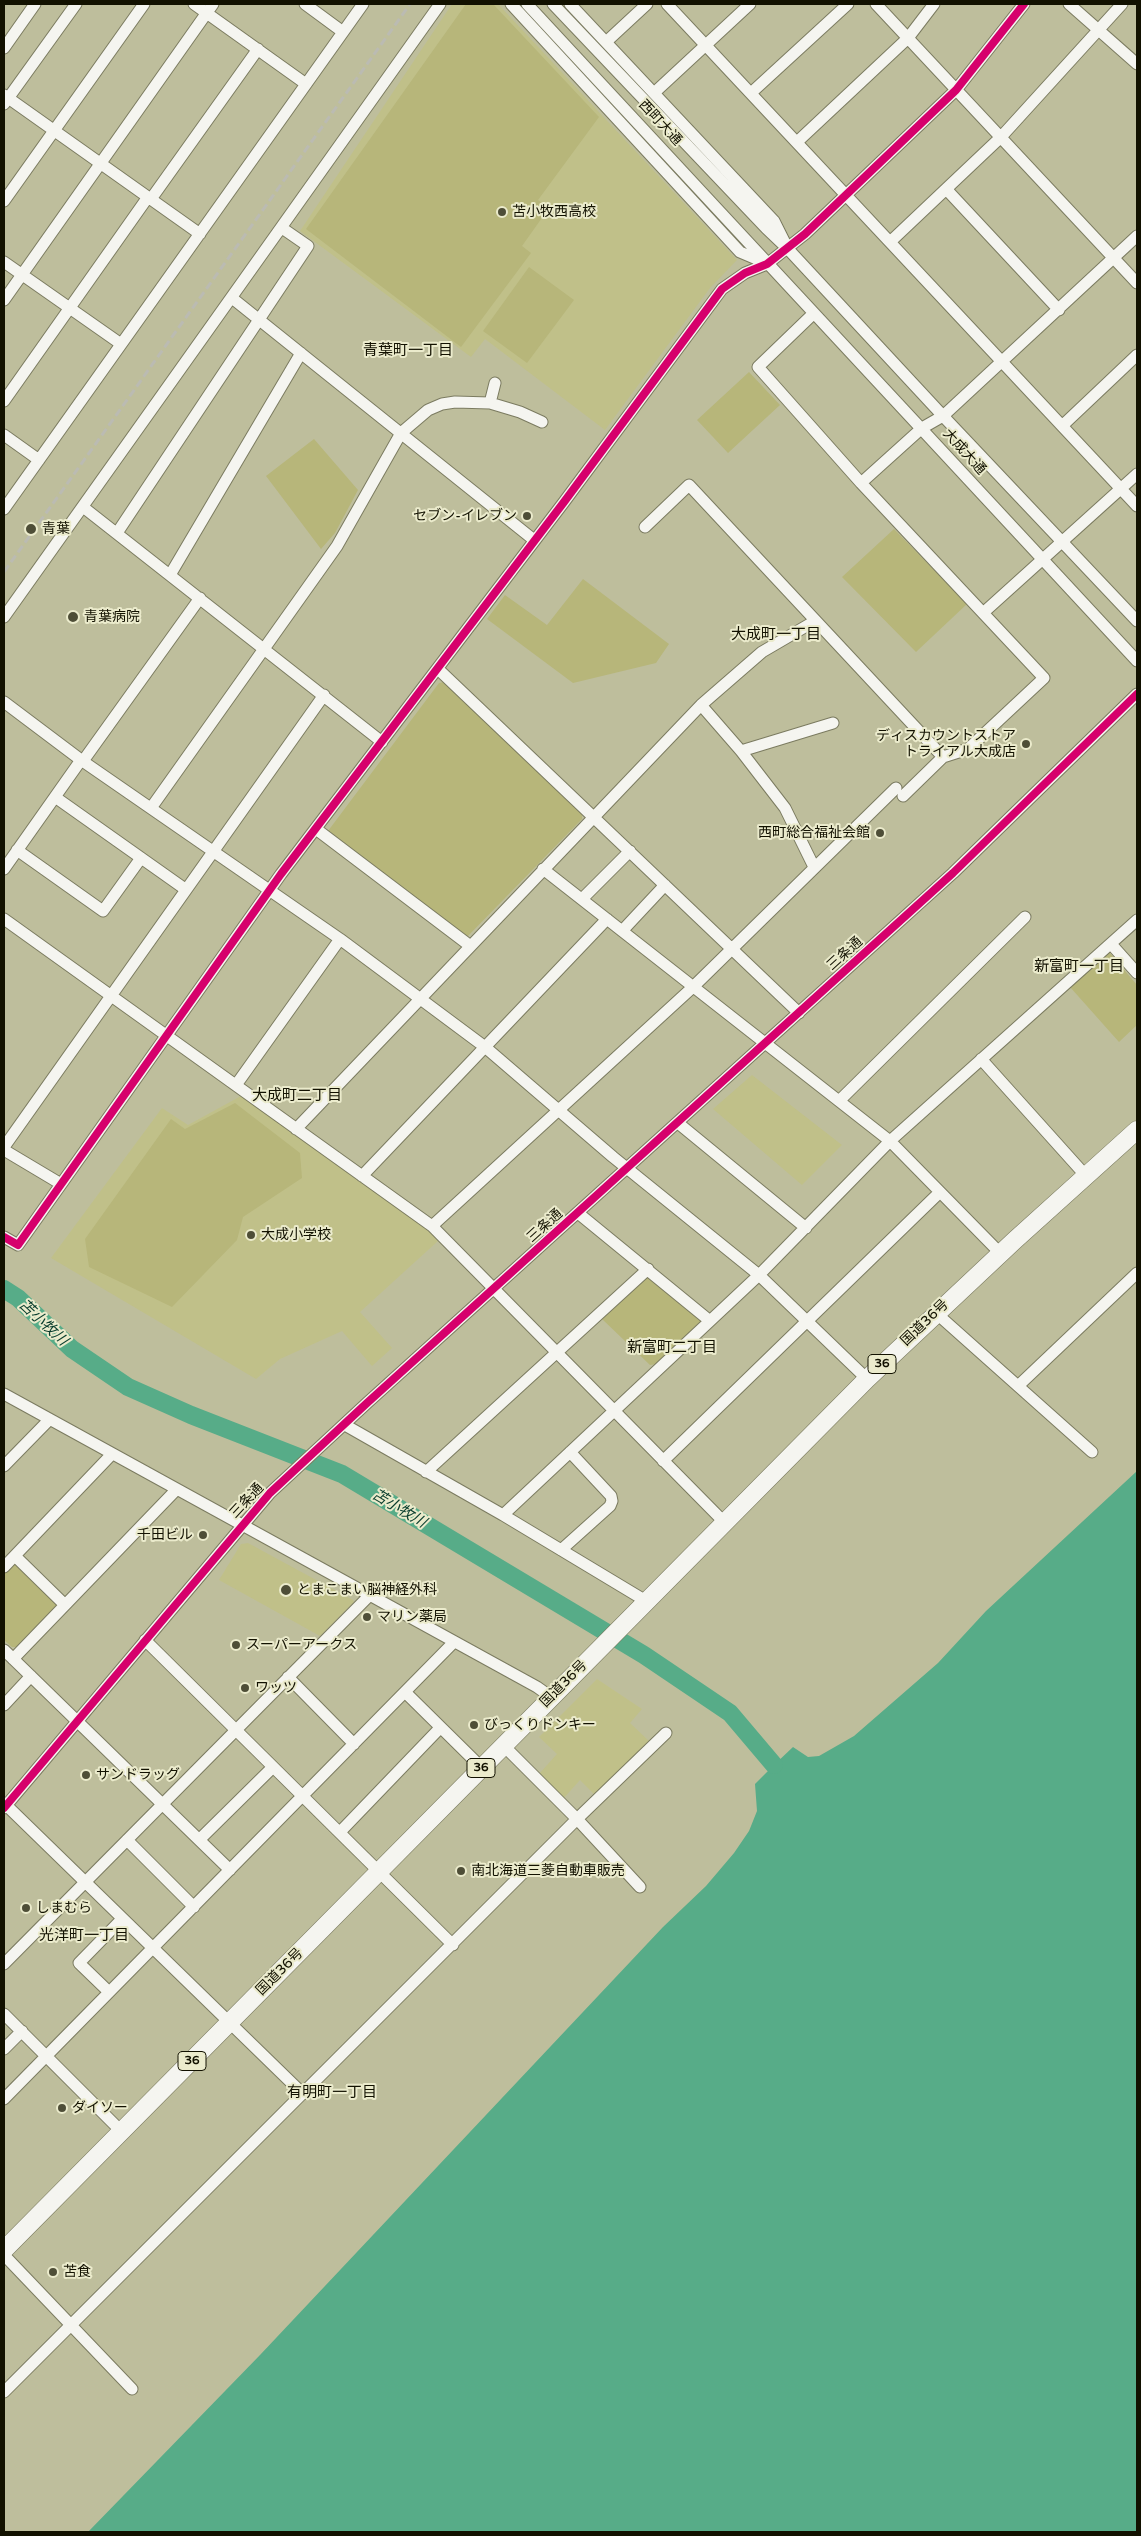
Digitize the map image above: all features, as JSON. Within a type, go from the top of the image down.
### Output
[{"type":"highway","name":"国道36号","points":[[4,2250],[867,1379],[1000,1253],[1137,1130]]},
{"type":"street","points":[[4,48],[35,4]]},
{"type":"street","points":[[76,4],[5,99],[54,131],[200,234]]},
{"type":"street","points":[[4,201],[144,4]]},
{"type":"street","points":[[194,4],[210,8],[258,49],[306,84]]},
{"type":"street","points":[[305,4],[343,32]]},
{"type":"street","points":[[4,509],[363,4]]},
{"type":"street","points":[[4,618],[440,4]]},
{"type":"street","points":[[511,4],[740,252],[767,264]]},
{"type":"street","name":"西町大通","points":[[527,4],[751,242],[767,264]]},
{"type":"street","name":"西町大通","points":[[552,4],[788,249]]},
{"type":"street","points":[[570,4],[774,221],[788,249]]},
{"type":"street","points":[[606,42],[647,4]]},
{"type":"street","points":[[667,4],[1137,506]]},
{"type":"street","points":[[654,93],[750,4]]},
{"type":"street","points":[[751,93],[848,4]]},
{"type":"street","points":[[876,4],[1137,283]]},
{"type":"street","points":[[797,142],[908,38],[934,4]]},
{"type":"street","points":[[4,1237],[18,1245],[270,890],[722,289],[745,273],[767,264],[788,249],[956,90],[1024,4]]},
{"type":"street","points":[[1070,4],[1137,64]]},
{"type":"street","points":[[890,242],[947,190],[1000,137],[1122,4]]},
{"type":"street","points":[[4,300],[210,8]]},
{"type":"street","points":[[4,401],[258,49]]},
{"type":"street","points":[[947,190],[1059,310]]},
{"type":"street","points":[[117,533],[308,246],[282,228]]},
{"type":"street","points":[[861,483],[922,428],[943,416],[1137,236]]},
{"type":"street","name":"大成大通","points":[[788,249],[1061,543],[1137,621]]},
{"type":"street","points":[[4,262],[121,344]]},
{"type":"street","name":"大成大通","points":[[767,264],[922,428],[1137,661]]},
{"type":"street","points":[[232,298],[534,540]]},
{"type":"street","points":[[432,1226],[693,987],[814,867],[943,756],[968,749],[1044,678],[861,483],[758,367],[813,314]]},
{"type":"street","points":[[170,575],[301,353]]},
{"type":"street","points":[[1062,426],[1137,355]]},
{"type":"street","points":[[490,403],[495,383]]},
{"type":"street","points":[[151,808],[337,546],[401,433],[428,410],[442,404],[455,402],[490,403],[520,412],[542,422]]},
{"type":"street","points":[[4,435],[39,460]]},
{"type":"street","points":[[983,613],[1137,474]]},
{"type":"street","points":[[645,527],[690,485],[943,756]]},
{"type":"street","points":[[83,507],[382,742]]},
{"type":"street","points":[[4,869],[200,598]]},
{"type":"street","points":[[296,1129],[469,944],[701,705],[762,652],[815,621]]},
{"type":"street","points":[[438,668],[799,1013]]},
{"type":"street","name":"三条通","points":[[5,1805],[270,1493],[967,860],[1137,694]]},
{"type":"street","points":[[61,1184],[4,1149],[185,889],[324,695]]},
{"type":"street","points":[[4,702],[82,761],[340,939],[485,1047],[558,1110],[759,1275],[867,1379]]},
{"type":"street","points":[[701,705],[741,751],[785,808],[814,867]]},
{"type":"street","points":[[741,751],[833,722]]},
{"type":"street","points":[[55,797],[185,889]]},
{"type":"street","points":[[316,830],[469,944]]},
{"type":"street","points":[[17,850],[103,911],[141,858]]},
{"type":"street","points":[[582,899],[630,851]]},
{"type":"street","points":[[543,869],[890,1141],[1000,1253]]},
{"type":"street","points":[[622,931],[665,885]]},
{"type":"street","points":[[839,1101],[1025,917]]},
{"type":"street","points":[[4,919],[432,1226],[725,1523]]},
{"type":"street","points":[[362,1176],[607,919]]},
{"type":"street","points":[[503,1515],[759,1275],[890,1141],[1137,920]]},
{"type":"street","points":[[236,1086],[340,939]]},
{"type":"street","points":[[1111,944],[1137,973]]},
{"type":"street","points":[[981,1059],[1086,1176]]},
{"type":"street","points":[[678,1122],[806,1228]]},
{"type":"street","points":[[663,1462],[940,1192]]},
{"type":"street","points":[[578,1213],[710,1321]]},
{"type":"street","points":[[426,1472],[556,1351],[648,1269]]},
{"type":"street","points":[[1018,1386],[1137,1273]]},
{"type":"street","points":[[936,1313],[1092,1452]]},
{"type":"street","points":[[4,1394],[551,1697]]},
{"type":"street","points":[[4,1466],[49,1420]]},
{"type":"street","points":[[345,1425],[561,1550],[642,1606]]},
{"type":"street","points":[[561,1550],[610,1506],[612,1501],[611,1496],[570,1452]]},
{"type":"street","points":[[4,1567],[112,1454]]},
{"type":"street","points":[[13,1659],[176,1490]]},
{"type":"street","points":[[15,1556],[65,1605]]},
{"type":"street","points":[[4,1964],[369,1596]]},
{"type":"street","points":[[145,1640],[453,1945]]},
{"type":"street","points":[[4,2099],[406,1693],[454,1642]]},
{"type":"street","points":[[4,1650],[230,1870]]},
{"type":"street","points":[[4,1705],[31,1676]]},
{"type":"street","points":[[288,1677],[354,1744]]},
{"type":"street","points":[[406,1693],[482,1768]]},
{"type":"street","points":[[340,1832],[440,1728]]},
{"type":"street","points":[[4,2392],[666,1733]]},
{"type":"street","points":[[503,1746],[640,1886]]},
{"type":"street","points":[[200,1840],[273,1768]]},
{"type":"street","points":[[5,1805],[303,2094]]},
{"type":"street","points":[[127,1840],[194,1907]]},
{"type":"street","points":[[109,1992],[79,1963],[122,1919]]},
{"type":"street","points":[[4,2014],[122,2132]]},
{"type":"street","points":[[4,2049],[22,2032]]},
{"type":"street","points":[[4,2255],[72,2324],[132,2389]]},
{"type":"shaded area","name":"苫小牧西高校","points":[[452,4],[498,4],[737,260],[710,288],[605,430],[485,339],[471,357],[300,231]]},
{"type":"shaded area","points":[[466,4],[493,4],[599,117],[538,200],[549,208],[522,246],[531,253],[461,347],[306,229]]},
{"type":"shaded area","points":[[529,267],[574,300],[527,363],[483,331]]},
{"type":"shaded area","points":[[749,372],[780,405],[728,453],[697,420]]},
{"type":"shaded area","points":[[314,439],[358,490],[335,533],[321,549],[266,476]]},
{"type":"shaded area","points":[[894,529],[967,604],[916,652],[842,577]]},
{"type":"shaded area","points":[[583,579],[669,644],[656,663],[573,683],[487,619],[505,595],[547,625]]},
{"type":"shaded area","points":[[444,682],[582,813],[582,819],[467,937],[328,831],[439,683]]},
{"type":"shaded area","points":[[1109,952],[1137,985],[1137,1025],[1119,1042],[1070,987]]},
{"type":"shaded area","points":[[752,1075],[842,1145],[802,1185],[713,1109]]},
{"type":"shaded area","name":"大成小学校","points":[[241,1096],[429,1230],[438,1241],[360,1312],[392,1348],[372,1366],[342,1331],[280,1359],[256,1379],[51,1258],[162,1108],[188,1125]]},
{"type":"shaded area","points":[[235,1103],[300,1153],[302,1178],[243,1217],[237,1240],[172,1307],[89,1267],[85,1239],[171,1119],[185,1129]]},
{"type":"shaded area","points":[[644,1277],[648,1277],[700,1318],[701,1324],[657,1364],[650,1365],[602,1319],[602,1315]]},
{"type":"shaded area","points":[[1137,1471],[1137,2532],[88,2532],[260,2355],[663,1927],[706,1886],[734,1853],[749,1831],[757,1811],[755,1784],[793,1747],[808,1757],[819,1756],[854,1736],[938,1663],[986,1611]]},
{"type":"shaded area","name":"とまこまい脳神経外科","points":[[248,1543],[354,1602],[320,1636],[219,1580],[241,1544]]},
{"type":"shaded area","points":[[15,1562],[59,1606],[18,1647],[12,1647],[4,1640],[4,1574]]},
{"type":"shaded area","points":[[597,1679],[642,1709],[630,1723],[649,1741],[595,1795],[580,1780],[563,1799],[539,1774],[557,1754],[539,1737]]},
{"type":"waterway","name":"苫小牧川","points":[[4,1289],[18,1298],[72,1349],[128,1387],[191,1415],[342,1474],[644,1655],[730,1713],[774,1765]]},
{"type":"railway","points":[[4,572],[410,4]]},
{"type":"cycle path","points":[[4,1237],[18,1245],[281,874],[564,502],[722,289],[745,273],[767,264],[805,234],[956,90],[1024,4]]},
{"type":"cycle path","points":[[4,1808],[270,1493],[953,873],[1137,694]]},
{"type":"place","name":"苫小牧西高校","points":[[502,212]]},
{"type":"place","name":"セブン-イレブン","points":[[527,516]]},
{"type":"place","name":"青葉","points":[[31,529]]},
{"type":"place","name":"青葉病院","points":[[73,617]]},
{"type":"place","name":"ディスカウントストア トライアル大成店","points":[[1026,744]]},
{"type":"place","name":"西町総合福祉会館","points":[[880,833]]},
{"type":"place","name":"大成小学校","points":[[251,1235]]},
{"type":"place","name":"千田ビル","points":[[203,1535]]},
{"type":"place","name":"とまこまい脳神経外科","points":[[286,1590]]},
{"type":"place","name":"マリン薬局","points":[[367,1617]]},
{"type":"place","name":"スーパーアークス","points":[[236,1645]]},
{"type":"place","name":"ワッツ","points":[[245,1688]]},
{"type":"place","name":"びっくりドンキー","points":[[474,1725]]},
{"type":"place","name":"サンドラッグ","points":[[86,1775]]},
{"type":"place","name":"南北海道三菱自動車販売","points":[[461,1871]]},
{"type":"place","name":"しまむら","points":[[26,1908]]},
{"type":"place","name":"ダイソー","points":[[62,2108]]},
{"type":"place","name":"苫食","points":[[53,2272]]},
{"type":"district","name":"青葉町一丁目","points":[[408,351]]},
{"type":"district","name":"大成町一丁目","points":[[776,635]]},
{"type":"district","name":"新富町一丁目","points":[[1079,967]]},
{"type":"district","name":"大成町二丁目","points":[[297,1096]]},
{"type":"district","name":"新富町二丁目","points":[[672,1348]]},
{"type":"district","name":"光洋町一丁目","points":[[84,1936]]},
{"type":"district","name":"有明町一丁目","points":[[332,2093]]}]
